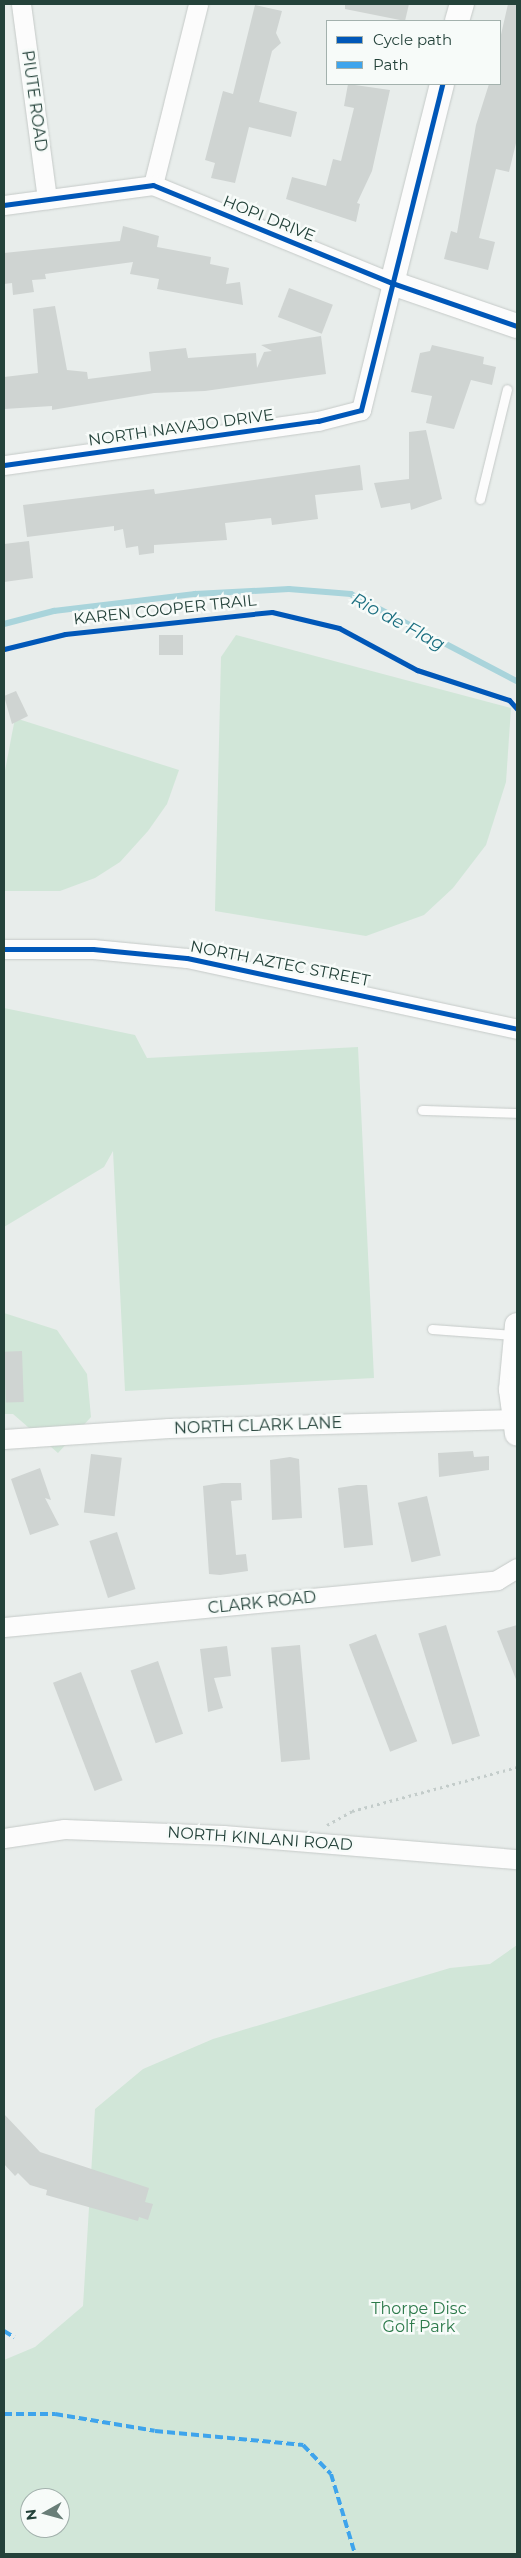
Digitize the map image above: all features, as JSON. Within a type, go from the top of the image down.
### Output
[{"type":"street","name":"PIUTE ROAD","points":[[21,4],[47,198]]},
{"type":"street","points":[[153,185],[198,4]]},
{"type":"street","points":[[458,20],[462,4]]},
{"type":"street","points":[[392,283],[442,85]]},
{"type":"street","name":"HOPI DRIVE","points":[[4,205],[153,185],[392,283],[517,326]]},
{"type":"street","name":"NORTH NAVAJO DRIVE","points":[[4,466],[318,421],[361,410],[392,283]]},
{"type":"street","name":"NORTH AZTEC STREET","points":[[4,949],[93,949],[187,958],[517,1029]]},
{"type":"street","points":[[515,1427],[511,1390],[517,1330]]},
{"type":"street","name":"NORTH CLARK LANE","points":[[4,1438],[169,1428],[515,1427]]},
{"type":"street","name":"CLARK ROAD","points":[[4,1626],[497,1580],[517,1568]]},
{"type":"street","name":"NORTH KINLANI ROAD","points":[[4,1838],[64,1829],[223,1835],[517,1859]]},
{"type":"lane","points":[[480,499],[507,389]]},
{"type":"lane","points":[[422,1110],[517,1113]]},
{"type":"lane","points":[[432,1329],[517,1330]]},
{"type":"path","points":[[324,1828],[352,1811],[517,1766]]},
{"type":"green space","points":[[236,635],[511,708],[506,782],[486,845],[453,888],[424,915],[366,936],[215,911],[221,657]]},
{"type":"green space","points":[[15,718],[179,770],[167,804],[148,831],[120,862],[95,878],[60,891],[4,891],[4,776]]},
{"type":"green space","points":[[4,1008],[135,1035],[147,1058],[358,1047],[374,1378],[125,1391],[113,1151],[104,1167],[4,1227]]},
{"type":"green space","points":[[4,1313],[57,1330],[87,1374],[91,1417],[58,1453],[13,1414],[4,1414]]},
{"type":"green space","name":"Thorpe Disc Golf Park","points":[[517,1945],[517,2554],[4,2554],[4,2360],[35,2347],[83,2306],[95,2109],[143,2069],[213,2039],[450,1968],[490,1964]]},
{"type":"building","points":[[345,4],[409,4],[405,20],[345,9]]},
{"type":"building","points":[[508,4],[517,4],[517,139],[509,172],[496,169],[479,238],[495,242],[488,270],[444,259],[451,231],[457,233],[476,125],[489,85],[501,85],[501,35]]},
{"type":"building","points":[[255,5],[282,11],[276,33],[281,43],[272,51],[259,102],[297,112],[291,137],[249,127],[235,183],[211,178],[215,163],[205,160],[223,91],[233,94]]},
{"type":"building","points":[[348,85],[390,90],[372,171],[357,203],[360,204],[356,222],[286,199],[292,177],[326,186],[333,159],[341,161],[354,108],[344,106]]},
{"type":"building","points":[[123,226],[159,236],[157,247],[211,257],[210,264],[229,268],[226,284],[240,282],[243,305],[157,289],[159,279],[130,274],[133,262],[45,274],[46,279],[32,280],[34,292],[13,295],[12,283],[4,284],[4,253],[120,241]]},
{"type":"building","points":[[289,288],[333,305],[322,334],[278,317]]},
{"type":"building","points":[[55,306],[67,370],[87,372],[88,379],[151,371],[149,352],[186,348],[188,358],[256,353],[257,368],[264,352],[272,351],[261,345],[321,336],[326,374],[205,391],[154,393],[52,410],[52,406],[4,409],[4,377],[38,373],[33,309]]},
{"type":"building","points":[[432,345],[484,357],[483,364],[496,367],[492,385],[471,380],[454,429],[426,423],[432,396],[411,392],[420,353],[430,351]]},
{"type":"building","points":[[426,430],[442,499],[411,510],[410,503],[381,508],[374,483],[409,479],[409,432]]},
{"type":"building","points":[[360,465],[363,490],[315,495],[318,519],[272,525],[271,518],[225,523],[227,540],[154,545],[154,553],[139,555],[138,546],[126,548],[123,529],[114,531],[114,526],[27,537],[23,505],[154,489],[155,494]]},
{"type":"building","points":[[29,541],[33,578],[4,582],[4,544]]},
{"type":"building","points":[[159,635],[183,635],[183,655],[159,655]]},
{"type":"building","points":[[16,691],[28,716],[12,724],[4,696]]},
{"type":"building","points":[[22,1351],[24,1402],[6,1403],[4,1352]]},
{"type":"building","points":[[473,1451],[474,1457],[489,1456],[489,1470],[439,1477],[438,1453]]},
{"type":"building","points":[[91,1454],[122,1458],[115,1516],[84,1513]]},
{"type":"building","points":[[290,1457],[299,1459],[302,1518],[272,1520],[270,1460]]},
{"type":"building","points":[[40,1468],[51,1500],[45,1498],[59,1525],[30,1535],[11,1479]]},
{"type":"building","points":[[241,1483],[242,1500],[231,1501],[236,1555],[246,1554],[248,1571],[220,1575],[209,1574],[203,1486]]},
{"type":"building","points":[[367,1485],[373,1545],[344,1548],[338,1488]]},
{"type":"building","points":[[427,1496],[441,1555],[411,1562],[398,1503]]},
{"type":"building","points":[[117,1532],[136,1589],[108,1598],[89,1541]]},
{"type":"building","points":[[446,1625],[480,1736],[452,1744],[418,1633]]},
{"type":"building","points":[[517,1625],[517,1682],[497,1631]]},
{"type":"building","points":[[376,1634],[417,1741],[390,1752],[349,1644]]},
{"type":"building","points":[[300,1645],[310,1760],[281,1762],[271,1648]]},
{"type":"building","points":[[227,1646],[231,1676],[214,1678],[223,1708],[208,1712],[200,1649]]},
{"type":"building","points":[[158,1661],[183,1734],[156,1743],[131,1670]]},
{"type":"building","points":[[81,1672],[123,1780],[95,1791],[53,1683]]},
{"type":"building","points":[[4,2114],[40,2152],[149,2188],[145,2202],[153,2204],[148,2220],[139,2217],[138,2221],[46,2195],[47,2190],[30,2185],[18,2173],[15,2176],[4,2164]]},
{"type":"waterway","name":"Rio de Flag","points":[[4,624],[54,611],[195,594],[289,589],[351,594],[517,681]]},
{"type":"marked path","points":[[4,2331],[14,2337]]},
{"type":"marked path","points":[[4,2414],[55,2414],[155,2431],[303,2445],[331,2474],[355,2554]]},
{"type":"cycle path","points":[[4,465],[318,421],[361,410],[442,85]]},
{"type":"cycle path","points":[[4,205],[153,185],[392,283],[517,326]]},
{"type":"cycle path","name":"KAREN COOPER TRAIL","points":[[4,649],[65,634],[272,612],[339,628],[417,670],[509,700],[517,709]]},
{"type":"cycle path","points":[[4,949],[93,949],[187,958],[517,1029]]}]
